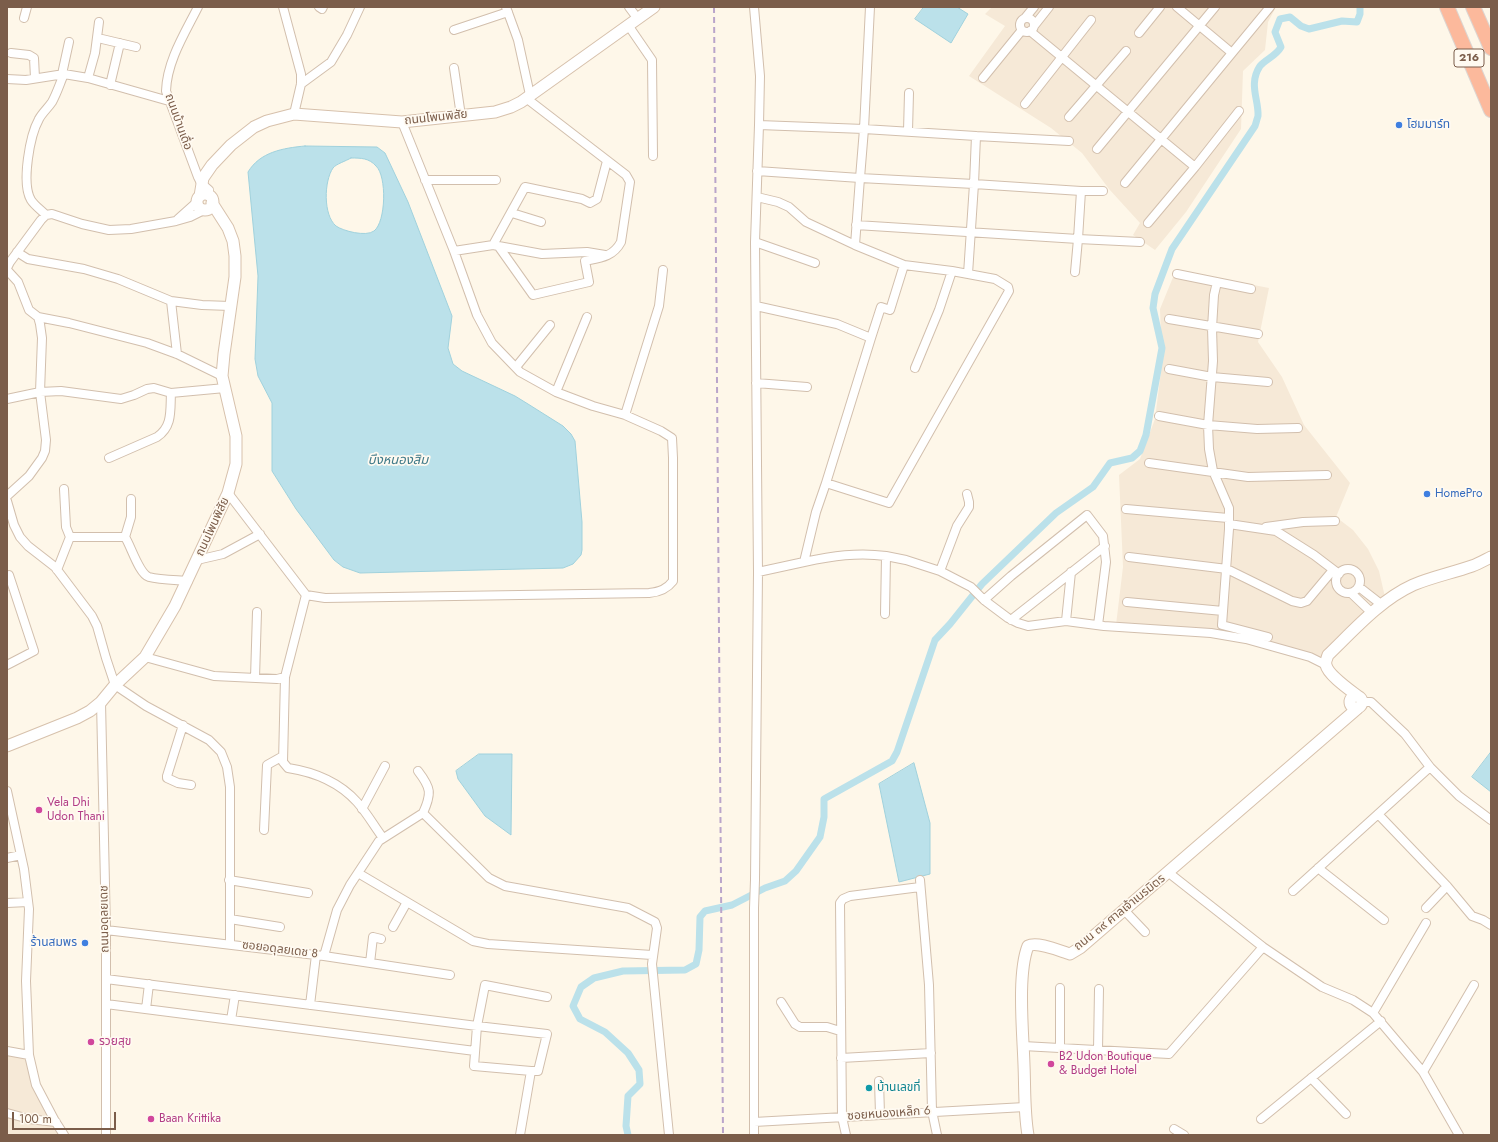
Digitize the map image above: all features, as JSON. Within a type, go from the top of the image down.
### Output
[{"type":"highway","name":"216","points":[[1447,7],[1491,110]]},
{"type":"highway","name":"216","points":[[1473,7],[1491,48]]},
{"type":"street","points":[[24,18],[27,7]]},
{"type":"street","name":"ถนนบ้านเดื่อ","points":[[198,7],[180,42],[169,70],[166,80],[166,91],[205,198]]},
{"type":"street","points":[[283,7],[300,68],[301,84],[294,114]]},
{"type":"street","points":[[319,7],[322,9],[323,7]]},
{"type":"street","points":[[301,84],[331,62],[347,35],[360,7]]},
{"type":"street","points":[[629,7],[633,22],[652,60],[653,156]]},
{"type":"street","name":"ถนนโพนพิสัย","points":[[7,746],[77,718],[101,702],[115,685],[146,657],[188,581],[228,493],[236,464],[237,454],[236,436],[222,376],[235,277],[235,256],[232,241],[224,221],[205,198],[202,178],[207,172],[231,145],[254,127],[267,121],[294,114],[402,122],[495,112],[511,107],[528,97],[654,7]]},
{"type":"street","points":[[754,7],[760,76],[755,242],[758,572],[756,880],[754,908],[754,1135]]},
{"type":"street","points":[[855,245],[864,128],[870,7]]},
{"type":"street","points":[[1034,7],[1025,18],[1022,19],[1020,24],[1029,29],[1195,167]]},
{"type":"street","points":[[983,78],[1049,7]]},
{"type":"street","points":[[1139,33],[1160,7]]},
{"type":"street","points":[[1177,7],[1232,53]]},
{"type":"street","points":[[1097,149],[1215,7]]},
{"type":"street","points":[[1125,183],[1162,140],[1270,7]]},
{"type":"street","points":[[454,30],[507,9],[518,40],[528,97],[626,175],[630,182],[621,242],[618,248],[609,256],[585,261],[589,282],[533,295],[496,246]]},
{"type":"street","points":[[1025,18],[1030,18],[1033,21],[1029,29]]},
{"type":"street","points":[[1025,104],[1091,20]]},
{"type":"street","points":[[88,78],[95,53],[99,22]]},
{"type":"street","points":[[102,39],[136,47]]},
{"type":"street","points":[[46,215],[31,200],[28,194],[27,176],[30,147],[37,122],[52,102],[63,74],[69,42]]},
{"type":"street","points":[[110,85],[120,43]]},
{"type":"street","points":[[1069,117],[1126,50]]},
{"type":"street","points":[[11,53],[29,55],[34,58],[35,78]]},
{"type":"street","points":[[454,68],[461,116]]},
{"type":"street","points":[[7,78],[26,80],[63,74],[88,78],[169,101]]},
{"type":"street","points":[[908,131],[909,93]]},
{"type":"street","points":[[1148,223],[1239,111]]},
{"type":"street","points":[[228,493],[306,595],[325,598],[650,593],[659,592],[669,586],[673,580],[672,438],[661,431],[625,415],[593,406],[556,392],[520,372],[492,343],[477,315],[454,251],[402,122]]},
{"type":"street","points":[[759,125],[864,128],[1069,141]]},
{"type":"street","points":[[968,274],[976,136]]},
{"type":"street","points":[[496,246],[525,187],[594,202],[597,199],[607,161]]},
{"type":"street","points":[[758,171],[1081,191],[1103,191]]},
{"type":"street","points":[[425,180],[496,180]]},
{"type":"street","points":[[1075,272],[1081,191]]},
{"type":"street","points":[[757,197],[778,202],[789,207],[806,222],[855,245],[904,265],[952,271],[995,279],[1008,287],[1009,292],[889,503],[826,483]]},
{"type":"street","points":[[205,198],[190,217],[131,229],[109,230],[82,224],[52,214],[46,215],[8,265],[18,282],[29,310],[38,317],[69,322],[147,343],[177,354],[222,376]]},
{"type":"street","points":[[512,213],[541,222]]},
{"type":"street","points":[[856,225],[1140,242]]},
{"type":"street","points":[[755,242],[815,263]]},
{"type":"street","points":[[454,251],[496,246],[542,254],[587,252],[609,256]]},
{"type":"street","points":[[17,252],[28,259],[84,268],[171,301],[202,305],[230,306]]},
{"type":"street","points":[[804,562],[816,512],[881,307],[890,310],[904,265]]},
{"type":"street","points":[[625,415],[659,306],[663,270]]},
{"type":"street","points":[[915,368],[939,310],[952,271]]},
{"type":"street","points":[[1177,274],[1251,289]]},
{"type":"street","points":[[1217,282],[1214,295],[1212,326],[1212,377],[1208,425],[1209,449],[1213,471],[1228,508],[1229,521],[1227,569],[1222,625],[1268,636]]},
{"type":"street","points":[[171,301],[177,354]]},
{"type":"street","points":[[756,306],[837,324],[871,338]]},
{"type":"street","points":[[7,496],[29,476],[42,458],[45,451],[46,440],[40,392],[42,338],[38,317]]},
{"type":"street","points":[[556,392],[587,317]]},
{"type":"street","points":[[1169,319],[1258,334]]},
{"type":"street","points":[[516,367],[550,325]]},
{"type":"street","points":[[1169,369],[1212,377],[1268,382]]},
{"type":"street","points":[[756,383],[807,387]]},
{"type":"street","points":[[7,398],[40,392],[61,392],[120,399],[147,389],[154,388],[171,392],[225,388]]},
{"type":"street","points":[[109,458],[163,433],[169,420],[171,392]]},
{"type":"street","points":[[1159,416],[1208,425],[1257,429],[1298,428]]},
{"type":"street","points":[[1149,463],[1248,477],[1327,475]]},
{"type":"street","points":[[57,570],[70,537],[66,527],[64,489]]},
{"type":"street","points":[[940,571],[957,526],[969,507],[967,494]]},
{"type":"street","points":[[125,537],[131,517],[132,499]]},
{"type":"street","points":[[7,501],[14,525],[20,537],[28,546],[57,570],[92,616],[97,626],[115,685],[146,706],[209,740],[221,752],[227,767],[230,787],[230,944]]},
{"type":"street","points":[[1126,510],[1229,521],[1276,531],[1322,560],[1336,572],[1338,588],[1344,592],[1351,593],[1359,587],[1359,577],[1355,572],[1348,570],[1336,572],[1307,602],[1301,603],[1292,601],[1227,569],[1129,558]]},
{"type":"street","points":[[982,599],[1087,515],[1103,536],[1106,562],[1098,625]]},
{"type":"street","points":[[1258,528],[1303,522],[1335,522]]},
{"type":"street","points":[[198,560],[223,554],[260,534]]},
{"type":"street","points":[[70,537],[125,537]]},
{"type":"street","points":[[125,537],[130,544],[141,571],[148,577],[188,581]]},
{"type":"street","points":[[1011,620],[1104,546]]},
{"type":"street","points":[[758,572],[849,554],[886,556],[906,560],[940,571],[973,590],[982,599],[1011,620],[1028,626],[1066,621],[1098,625],[1211,633],[1246,639],[1310,657],[1326,665]]},
{"type":"street","points":[[885,614],[886,556]]},
{"type":"street","points":[[1491,557],[1472,566],[1446,573],[1412,586],[1393,596],[1372,613],[1328,655],[1326,665],[1328,671],[1344,686],[1356,703],[1371,702],[1399,729],[1430,767],[1459,796],[1491,820]]},
{"type":"street","points":[[1066,621],[1071,572]]},
{"type":"street","points":[[7,666],[34,651],[9,575]]},
{"type":"street","points":[[1359,587],[1382,605]]},
{"type":"street","points":[[1351,593],[1372,613]]},
{"type":"street","points":[[306,595],[285,677],[283,762],[288,768],[305,770],[319,775],[340,787],[357,802],[383,838]]},
{"type":"street","points":[[1127,602],[1223,611]]},
{"type":"street","points":[[255,678],[257,612]]},
{"type":"street","points":[[146,657],[214,676],[277,679],[285,677]]},
{"type":"street","name":"ถนนอดุลยเดช","points":[[101,702],[106,930],[106,1135]]},
{"type":"street","name":"ถนน ๓๙ ศาลเจ้าเนรมิตร","points":[[1028,1135],[1025,1106],[1023,1046],[1023,974],[1024,955],[1028,946],[1038,944],[1070,954],[1080,948],[1125,911],[1347,719],[1356,703]]},
{"type":"street","points":[[182,725],[167,778],[173,781],[191,784]]},
{"type":"street","points":[[264,830],[267,765],[283,756]]},
{"type":"street","points":[[362,808],[385,766]]},
{"type":"street","points":[[1293,892],[1430,767]]},
{"type":"street","points":[[418,770],[427,783],[429,792],[429,800],[423,813],[489,878],[505,886],[628,908],[655,922],[657,928],[652,960],[653,976],[669,1135]]},
{"type":"street","points":[[7,791],[24,869],[29,909],[26,981],[29,1055],[36,1085],[64,1135]]},
{"type":"street","name":"ซอยอดุลยเดช 8","points":[[106,930],[320,956],[337,910],[378,841],[423,813]]},
{"type":"street","points":[[1378,814],[1447,886],[1472,916],[1491,925]]},
{"type":"street","points":[[7,858],[21,855]]},
{"type":"street","points":[[1318,868],[1384,920]]},
{"type":"street","points":[[358,873],[472,941],[488,944],[652,960]]},
{"type":"street","points":[[1169,873],[1263,947],[1322,987],[1353,1000],[1373,1013],[1423,1072],[1459,1135]]},
{"type":"street","points":[[229,880],[308,893]]},
{"type":"street","points":[[846,1135],[842,1117],[840,1031],[841,900],[850,896],[920,884],[930,985],[932,1111],[937,1135]]},
{"type":"street","points":[[1426,908],[1447,886]]},
{"type":"street","points":[[7,903],[28,902]]},
{"type":"street","points":[[393,927],[407,902]]},
{"type":"street","points":[[1125,911],[1145,932]]},
{"type":"street","points":[[230,920],[280,927]]},
{"type":"street","points":[[1373,1013],[1426,923]]},
{"type":"street","points":[[370,963],[373,937],[381,939]]},
{"type":"street","points":[[1023,1046],[1169,1054],[1263,947]]},
{"type":"street","points":[[310,1005],[320,956],[450,975]]},
{"type":"street","points":[[106,979],[235,996],[478,1026],[547,1034],[538,1071],[531,1071],[474,1066],[478,1026],[485,985],[547,997]]},
{"type":"street","points":[[146,1009],[149,984]]},
{"type":"street","points":[[1423,1072],[1474,985]]},
{"type":"street","points":[[1060,988],[1060,1048]]},
{"type":"street","points":[[1098,1050],[1099,989]]},
{"type":"street","points":[[231,1020],[235,996]]},
{"type":"street","points":[[781,1002],[795,1024],[800,1027],[827,1027],[840,1031]]},
{"type":"street","points":[[106,1004],[475,1051]]},
{"type":"street","points":[[1261,1119],[1380,1021]]},
{"type":"street","points":[[7,1051],[29,1055]]},
{"type":"street","points":[[841,1058],[931,1053]]},
{"type":"street","points":[[520,1135],[531,1071]]},
{"type":"street","points":[[1311,1078],[1346,1114]]},
{"type":"street","points":[[879,1081],[880,1114]]},
{"type":"street","name":"ซอยหนองเหล็ก 6","points":[[754,1122],[1025,1106]]},
{"type":"street","points":[[7,1114],[29,1119],[56,1122]]},
{"type":"street","points":[[1174,1129],[1184,1135]]},
{"type":"shaded area","points":[[992,7],[1276,7],[1268,22],[1265,50],[1243,71],[1241,129],[1186,212],[1155,250],[1133,235],[1140,223],[1109,189],[1082,153],[1051,128],[969,76],[1005,26],[985,14]]},
{"type":"shaded area","points":[[1176,270],[1269,288],[1258,342],[1282,377],[1304,425],[1350,483],[1336,517],[1353,530],[1368,549],[1379,571],[1385,597],[1321,657],[1233,635],[1116,625],[1123,567],[1119,475],[1140,459],[1155,419],[1162,363],[1160,309]]},
{"type":"shaded area","points":[[7,1054],[26,1057],[61,1135],[7,1135]]},
{"type":"water","points":[[924,7],[957,7],[968,14],[951,43],[915,19]]},
{"type":"water","name":"บึงหนองสิม","points":[[297,147],[377,147],[385,153],[408,202],[452,316],[448,348],[453,364],[462,371],[515,396],[563,426],[571,434],[575,441],[582,522],[581,555],[573,564],[563,568],[360,573],[343,567],[334,560],[296,509],[272,471],[272,403],[258,376],[255,359],[258,276],[248,172],[259,160],[273,152]],"holes":[[[351,158],[371,161],[380,171],[384,199],[383,209],[378,226],[370,233],[355,233],[344,230],[336,226],[329,214],[326,198],[330,174],[334,167]]]},
{"type":"water","points":[[1491,752],[1491,792],[1472,777]]},
{"type":"water","points":[[479,754],[512,754],[511,835],[485,816],[458,779],[456,771]]},
{"type":"water","points":[[914,763],[930,823],[930,874],[899,882],[879,784]]},
{"type":"waterway","points":[[628,1135],[626,1126],[628,1096],[640,1084],[639,1070],[628,1053],[605,1032],[580,1019],[573,1006],[581,987],[594,978],[623,971],[685,970],[696,964],[699,950],[700,917],[705,911],[732,905],[765,888],[785,881],[796,871],[820,837],[824,817],[824,799],[892,761],[897,752],[935,640],[950,624],[982,584],[1056,513],[1093,487],[1110,463],[1132,458],[1140,451],[1146,435],[1162,348],[1153,308],[1155,294],[1172,249],[1255,126],[1258,116],[1254,86],[1255,79],[1260,66],[1281,47],[1275,32],[1280,19],[1290,17],[1301,26],[1309,29],[1342,21],[1357,22],[1360,14],[1360,7]]},
{"type":"railway","points":[[714,7],[723,1135]]},
{"type":"place","name":"โฮมมาร์ท","points":[[1399,125]]},
{"type":"place","name":"HomePro","points":[[1427,494]]},
{"type":"place","name":"Vela Dhi Udon Thani","points":[[39,810]]},
{"type":"place","name":"ร้านสมพร","points":[[85,943]]},
{"type":"place","name":"รวยสุข","points":[[91,1042]]},
{"type":"place","name":"B2 Udon Boutique & Budget Hotel","points":[[1051,1064]]},
{"type":"place","name":"บ้านเลขที่","points":[[869,1088]]},
{"type":"place","name":"Baan Krittika","points":[[151,1119]]}]
